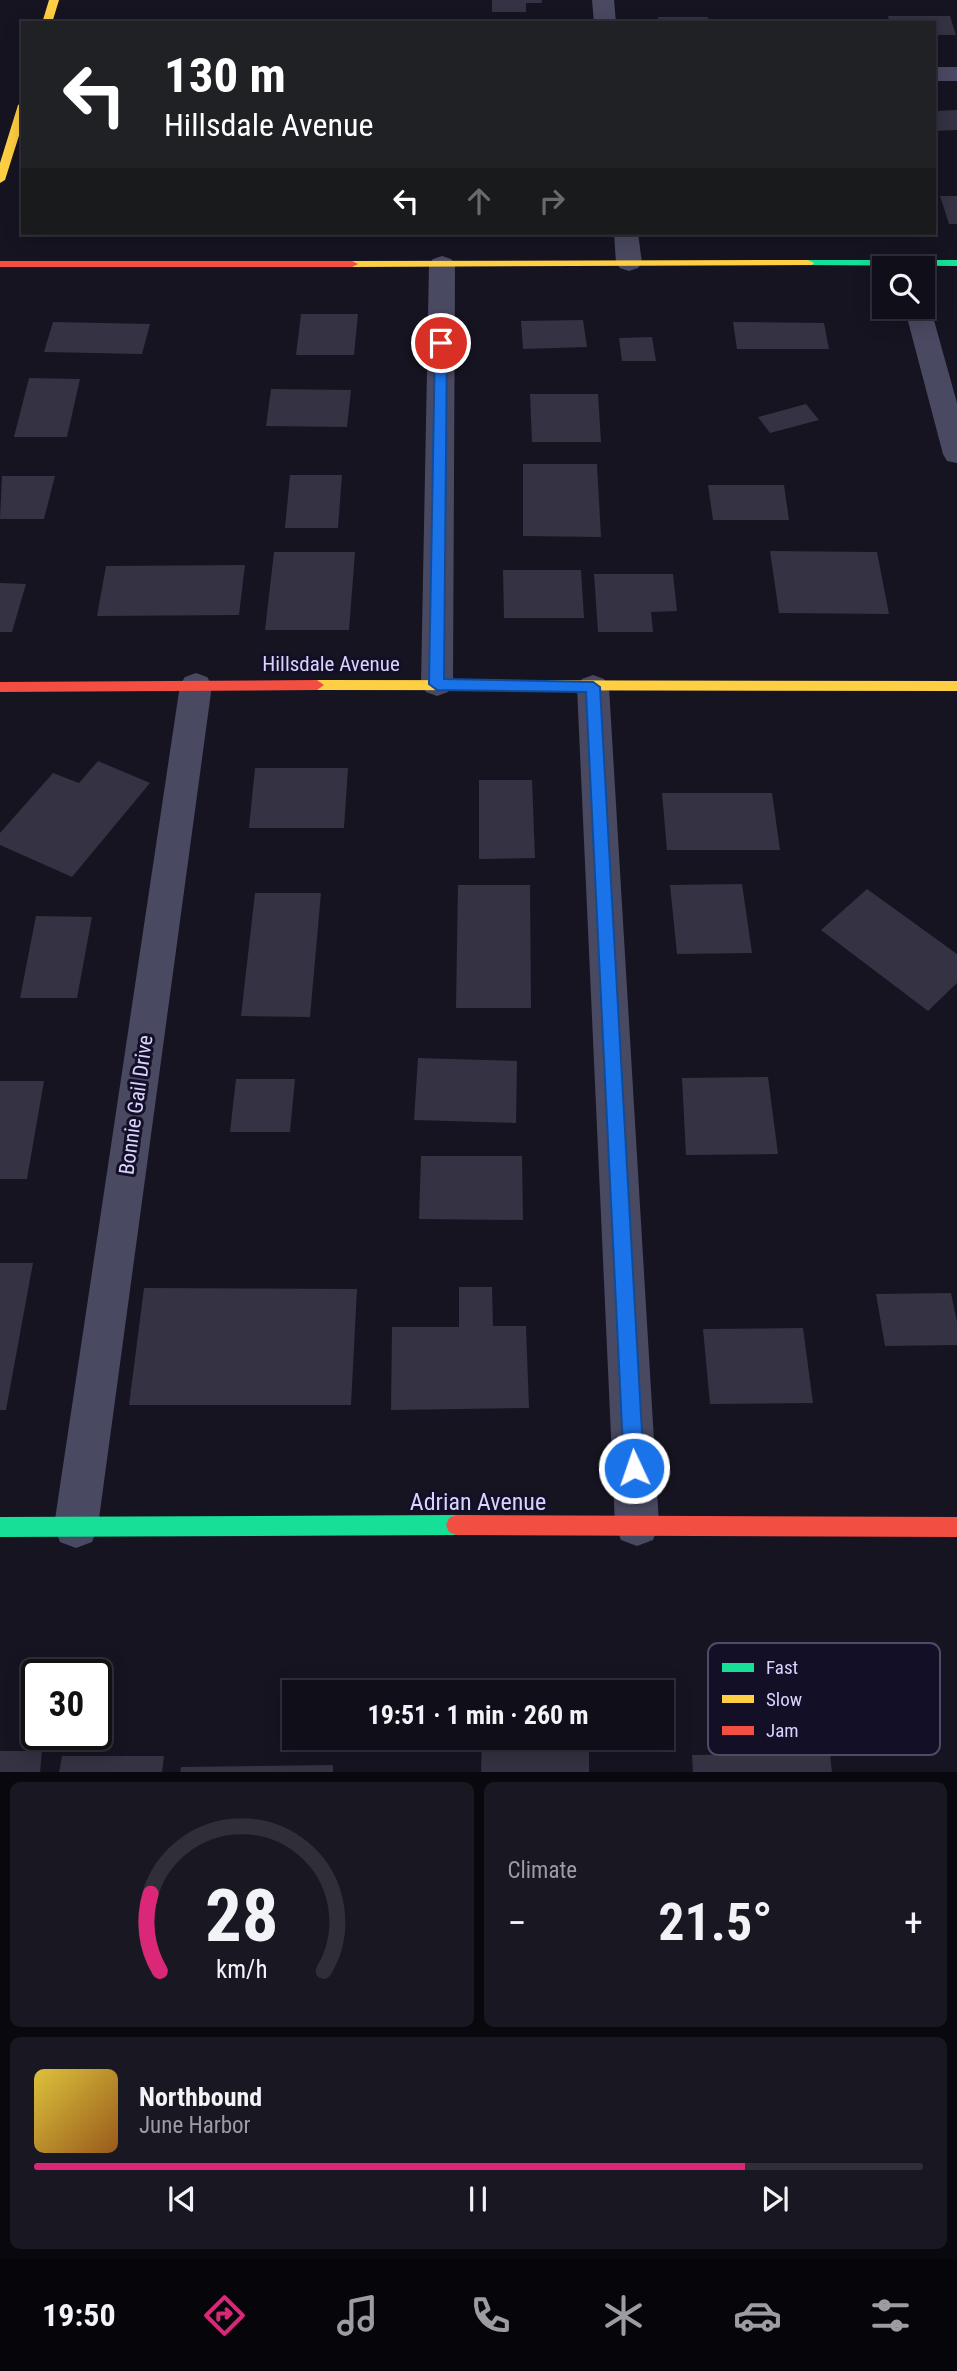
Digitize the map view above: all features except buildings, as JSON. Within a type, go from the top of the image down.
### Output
[{"type":"street","points":[[48,21],[54,0]]},
{"type":"street","points":[[603,0],[605,21]]},
{"type":"street","points":[[936,74],[957,74]]},
{"type":"street","points":[[0,180],[21,112]]},
{"type":"street","points":[[626,235],[629,263]]},
{"type":"street","points":[[0,264],[629,263],[872,266]]},
{"type":"street","points":[[935,264],[957,263]]},
{"type":"street","points":[[437,684],[442,264]]},
{"type":"street","points":[[921,319],[957,454]]},
{"type":"street","name":"Hillsdale Avenue","points":[[0,687],[437,684],[593,687],[957,686]]},
{"type":"street","name":"Bonnie Gail Drive","points":[[76,1526],[196,685]]},
{"type":"street","points":[[593,687],[637,1524]]},
{"type":"street","name":"Adrian Avenue","points":[[0,1527],[637,1524],[957,1527]]},
{"type":"traffic: fast","points":[[808,263],[957,263]]},
{"type":"traffic: fast","points":[[0,1527],[456,1525]]},
{"type":"traffic: slow","points":[[48,21],[54,0]]},
{"type":"traffic: slow","points":[[0,180],[21,112]]},
{"type":"traffic: slow","points":[[352,264],[808,263]]},
{"type":"traffic: slow","points":[[317,685],[957,686]]},
{"type":"traffic: jam","points":[[0,264],[352,264]]},
{"type":"traffic: jam","points":[[0,687],[317,685]]},
{"type":"traffic: jam","points":[[456,1525],[957,1527]]},
{"type":"route","points":[[441,343],[437,684],[593,687],[634,1468]]}]
